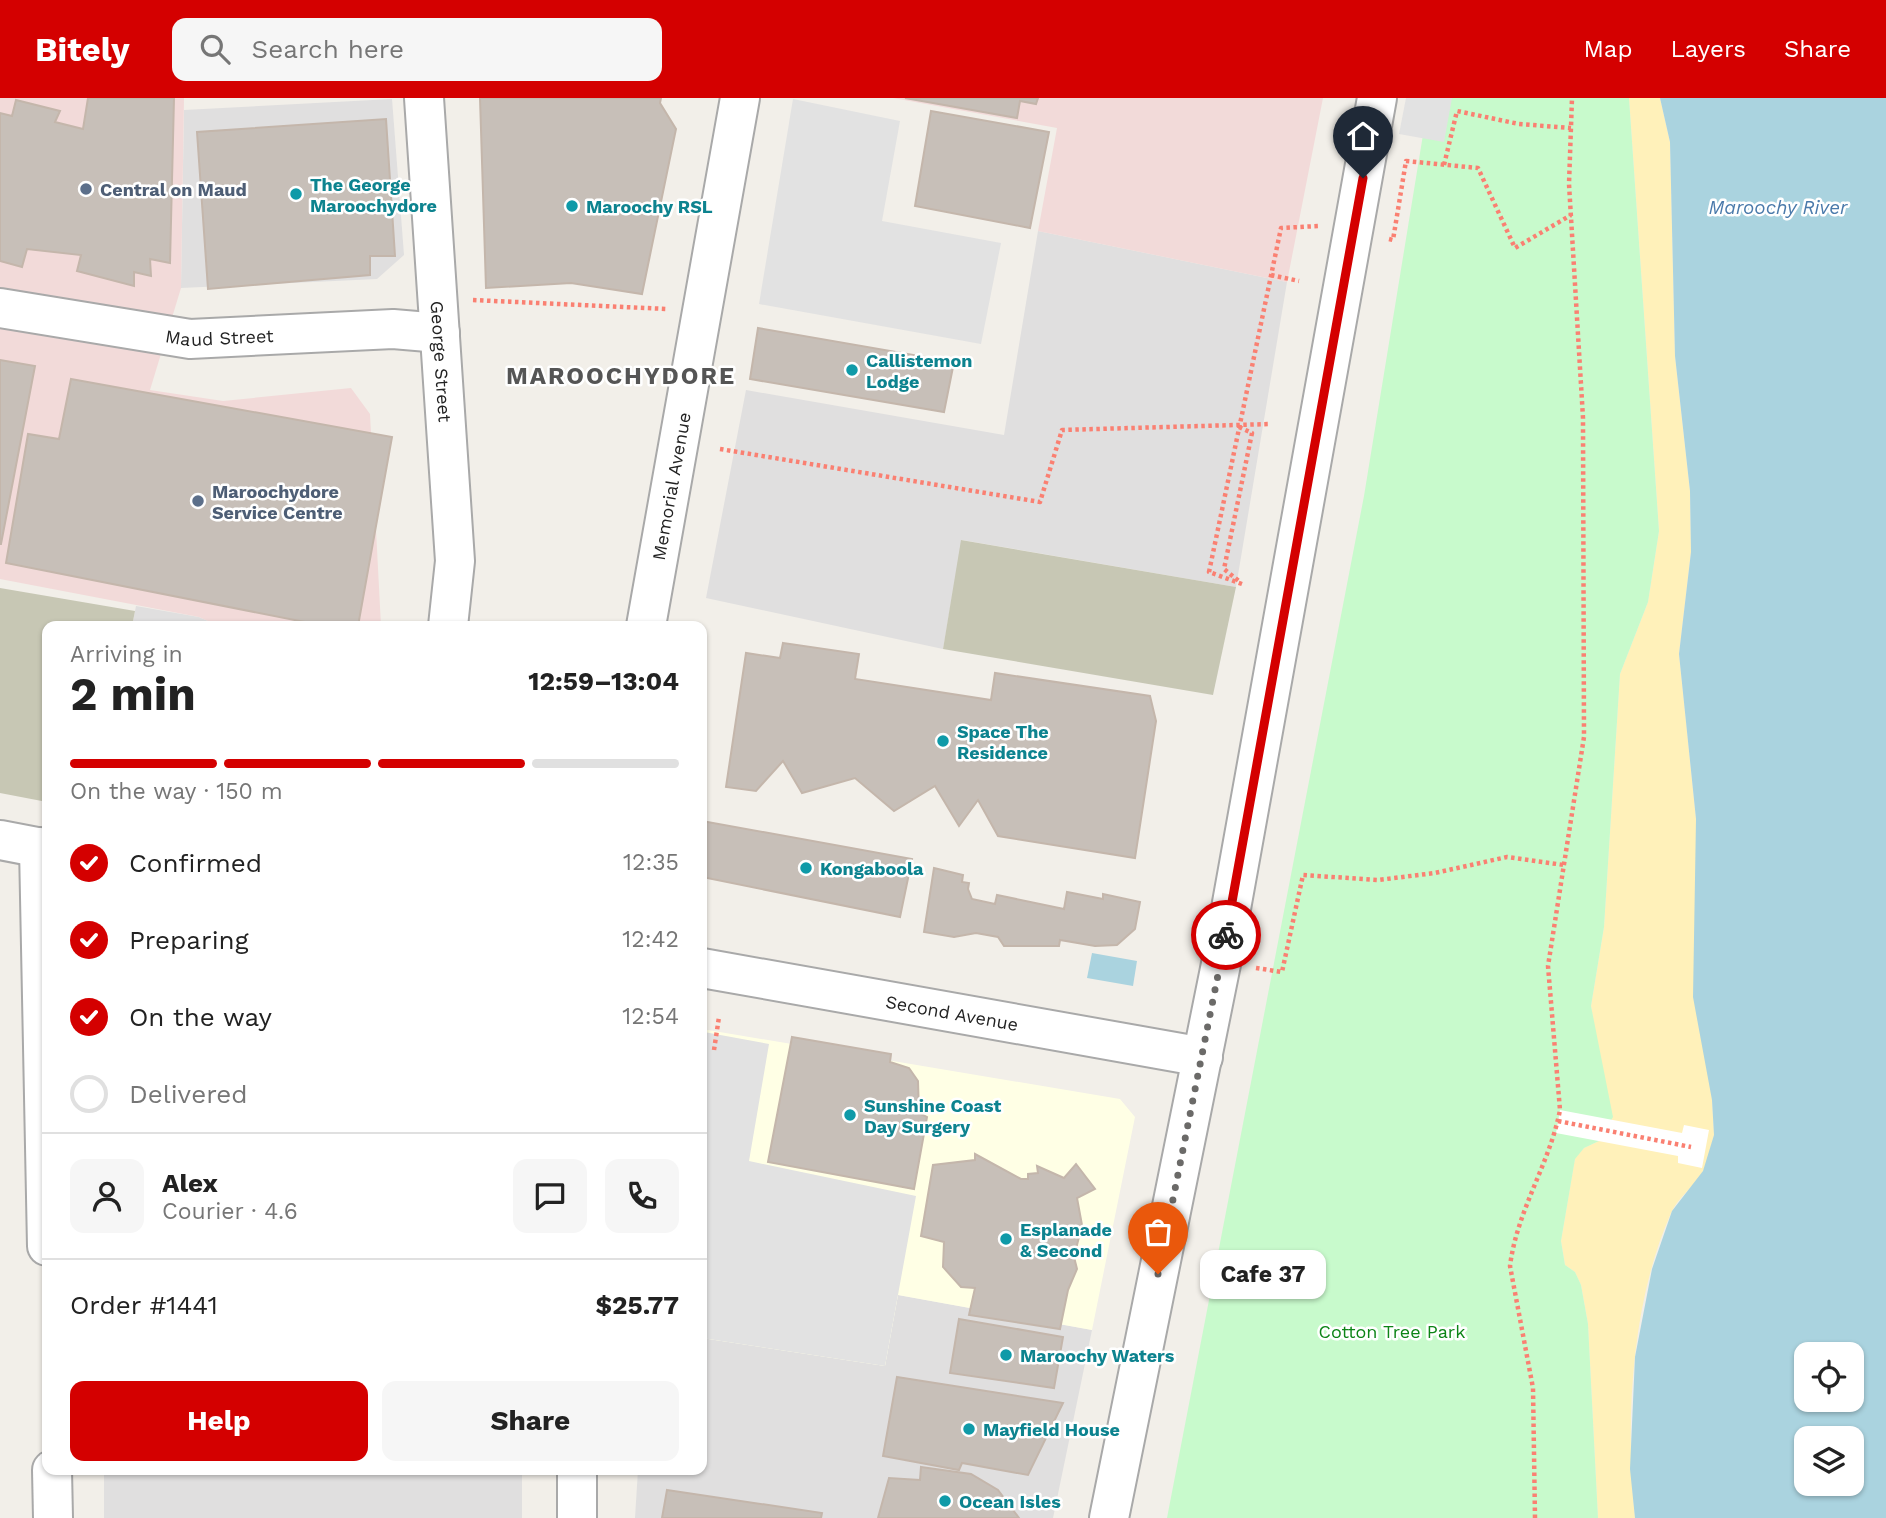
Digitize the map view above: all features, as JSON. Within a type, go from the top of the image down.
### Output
[{"type":"street","name":"George Street","points":[[424,98],[455,561],[449,621]]},
{"type":"street","name":"Memorial Avenue","points":[[647,621],[740,98]]},
{"type":"street","points":[[1109,1518],[1221,964],[1377,98]]},
{"type":"street","name":"Maud Street","points":[[0,309],[190,339],[393,329],[440,316]]},
{"type":"street","points":[[0,840],[42,848]]},
{"type":"street","name":"Second Avenue","points":[[707,969],[1203,1057]]},
{"type":"street","points":[[52,1475],[53,1518]]},
{"type":"street","points":[[577,1475],[577,1518]]},
{"type":"path","points":[[1535,1518],[1533,1388],[1510,1266],[1529,1195],[1556,1133],[1560,1110],[1548,966],[1584,737],[1583,418],[1571,215],[1572,98]]},
{"type":"path","points":[[1444,165],[1457,111],[1519,124],[1571,128]]},
{"type":"path","points":[[1238,427],[1252,433],[1224,569],[1242,584],[1209,572],[1238,427],[1281,228],[1310,224],[1393,240],[1406,161],[1478,168],[1515,248],[1571,215]]},
{"type":"path","points":[[1271,275],[1299,281]]},
{"type":"path","points":[[440,316],[702,310]]},
{"type":"path","points":[[720,449],[1040,502],[1062,430],[1271,424]]},
{"type":"path","points":[[1221,964],[1282,972],[1303,875],[1378,880],[1435,873],[1507,858],[1564,864]]},
{"type":"path","points":[[714,1050],[719,1017]]},
{"type":"path","points":[[1558,1121],[1691,1147]]},
{"type":"shaded area","points":[[0,98],[184,98],[181,288],[150,390],[223,401],[351,388],[370,414],[381,621],[208,621],[199,617],[0,579]]},
{"type":"shaded area","points":[[893,98],[1323,98],[1287,282],[1038,231],[1057,128]]},
{"type":"shaded area","points":[[1406,98],[1452,98],[1444,142],[1399,134]]},
{"type":"shaded area","name":"The George Maroochydore","points":[[392,99],[404,255],[377,279],[181,288],[184,110]]},
{"type":"shaded area","points":[[793,99],[900,121],[882,221],[1001,243],[981,344],[759,304]]},
{"type":"shaded area","points":[[1038,231],[1287,282],[1236,587],[962,540],[943,649],[706,598],[746,390],[1004,435]]},
{"type":"shaded area","points":[[961,540],[1236,587],[1213,695],[943,649]]},
{"type":"shaded area","points":[[0,588],[135,611],[133,621],[42,621],[42,801],[0,793]]},
{"type":"shaded area","points":[[136,606],[199,617],[208,621],[133,621]]},
{"type":"shaded area","points":[[707,1030],[1120,1099],[1135,1117],[1092,1330],[898,1295],[885,1366],[707,1339]]},
{"type":"shaded area","points":[[707,1033],[769,1044],[749,1161],[916,1196],[885,1366],[707,1339]]},
{"type":"shaded area","points":[[898,1295],[1092,1330],[1053,1518],[635,1518],[638,1475],[707,1475],[707,1339],[885,1366]]},
{"type":"shaded area","points":[[104,1475],[522,1475],[522,1518],[104,1518]]},
{"type":"sand","points":[[1629,98],[1660,98],[1670,142],[1675,356],[1690,491],[1691,552],[1679,654],[1696,819],[1714,1135],[1703,1171],[1671,1213],[1647,1285],[1639,1324],[1631,1403],[1635,1518],[1598,1518],[1588,1324],[1581,1285],[1575,1272],[1565,1265],[1561,1241],[1575,1158],[1584,1148],[1599,1141],[1599,1055],[1591,1006],[1604,927],[1620,674],[1648,602],[1659,531]]},
{"type":"green space","name":"Cotton Tree Park","points":[[1429,98],[1629,98],[1659,531],[1648,602],[1620,674],[1604,927],[1591,1006],[1613,1117],[1599,1141],[1584,1148],[1575,1159],[1561,1241],[1565,1265],[1575,1272],[1581,1285],[1588,1324],[1598,1518],[1167,1518],[1364,496]]},
{"type":"water","name":"Maroochy River","points":[[1660,98],[1886,98],[1886,1518],[1635,1518],[1630,1469],[1635,1357],[1652,1269],[1672,1211],[1703,1171],[1714,1135],[1712,1100],[1693,997],[1696,819],[1679,654],[1691,552],[1690,491],[1675,356],[1670,142]]},
{"type":"water","points":[[1092,953],[1137,961],[1133,986],[1087,978]]},
{"type":"pier","points":[[1560,1110],[1682,1133],[1684,1125],[1709,1130],[1702,1168],[1678,1163],[1678,1156],[1556,1133]]},
{"type":"building","name":"Central on Maud","points":[[88,98],[174,98],[170,263],[150,259],[151,276],[134,272],[134,286],[77,271],[81,255],[27,249],[22,267],[0,261],[0,113],[12,116],[16,100],[60,111],[55,122],[83,129]]},
{"type":"building","name":"Maroochy RSL","points":[[480,98],[661,98],[660,103],[676,129],[642,294],[571,283],[486,288]]},
{"type":"building","points":[[905,98],[1038,98],[1036,104],[1020,101],[1017,118]]},
{"type":"building","points":[[931,111],[1049,132],[1030,228],[915,206]]},
{"type":"building","name":"The George Maroochydore","points":[[386,119],[395,256],[370,256],[370,275],[208,289],[197,132]]},
{"type":"building","name":"Callistemon Lodge","points":[[758,328],[954,362],[944,412],[750,379]]},
{"type":"building","points":[[0,360],[35,366],[1,544],[0,544]]},
{"type":"building","name":"Maroochydore Service Centre","points":[[71,379],[392,437],[359,621],[300,621],[6,563],[28,434],[59,439]]},
{"type":"building","name":"Space The Residence","points":[[783,643],[859,654],[855,679],[991,700],[995,673],[1150,696],[1156,721],[1135,858],[998,836],[978,800],[959,826],[935,786],[894,811],[855,778],[802,793],[783,761],[756,791],[726,787],[746,653],[780,658]]},
{"type":"building","name":"Kongaboola","points":[[707,822],[912,859],[900,917],[707,878]]},
{"type":"building","points":[[934,868],[963,875],[962,882],[969,883],[972,899],[995,904],[997,895],[1064,909],[1067,892],[1103,899],[1103,894],[1140,902],[1135,929],[1117,945],[1095,946],[1060,940],[1059,946],[1004,946],[998,937],[976,933],[954,937],[924,932]]},
{"type":"building","name":"Sunshine Coast Day Surgery","points":[[792,1037],[891,1054],[890,1062],[909,1068],[918,1081],[919,1113],[927,1117],[914,1189],[768,1162]]},
{"type":"building","name":"Esplanade & Second","points":[[975,1154],[1021,1179],[1028,1179],[1028,1174],[1038,1173],[1037,1166],[1064,1178],[1076,1164],[1095,1189],[1077,1198],[1082,1225],[1074,1257],[1077,1269],[1068,1290],[1060,1329],[969,1315],[975,1288],[961,1287],[943,1267],[944,1242],[921,1236],[933,1165],[975,1160]]},
{"type":"building","name":"Maroochy Waters","points":[[959,1319],[1063,1337],[1054,1388],[950,1373]]},
{"type":"building","name":"Mayfield House","points":[[897,1377],[1063,1403],[1028,1475],[962,1463],[959,1470],[883,1456]]},
{"type":"building","name":"Ocean Isles","points":[[921,1467],[971,1474],[998,1490],[1019,1518],[878,1518],[889,1478],[920,1480]]},
{"type":"building","points":[[667,1490],[822,1513],[821,1518],[662,1518]]},
{"type":"way so far","points":[[1158,1274],[1226,935]]},
{"type":"place","name":"Central on Maud","points":[[86,189]]},
{"type":"place","name":"The George Maroochydore","points":[[296,194]]},
{"type":"place","name":"Maroochy RSL","points":[[572,206]]},
{"type":"place","name":"Callistemon Lodge","points":[[852,370]]},
{"type":"place","name":"Maroochydore Service Centre","points":[[198,501]]},
{"type":"place","name":"Space The Residence","points":[[943,741]]},
{"type":"place","name":"Kongaboola","points":[[806,868]]},
{"type":"place","name":"Sunshine Coast Day Surgery","points":[[850,1115]]},
{"type":"place","name":"Esplanade & Second","points":[[1006,1239]]},
{"type":"place","name":"Cafe 37","points":[[1158,1274]]},
{"type":"place","name":"Maroochy Waters","points":[[1006,1355]]},
{"type":"place","name":"Mayfield House","points":[[969,1429]]},
{"type":"place","name":"Ocean Isles","points":[[945,1501]]},
{"type":"district","name":"MAROOCHYDORE","points":[[621,376]]},
{"type":"route","points":[[1226,935],[1363,178]]}]
